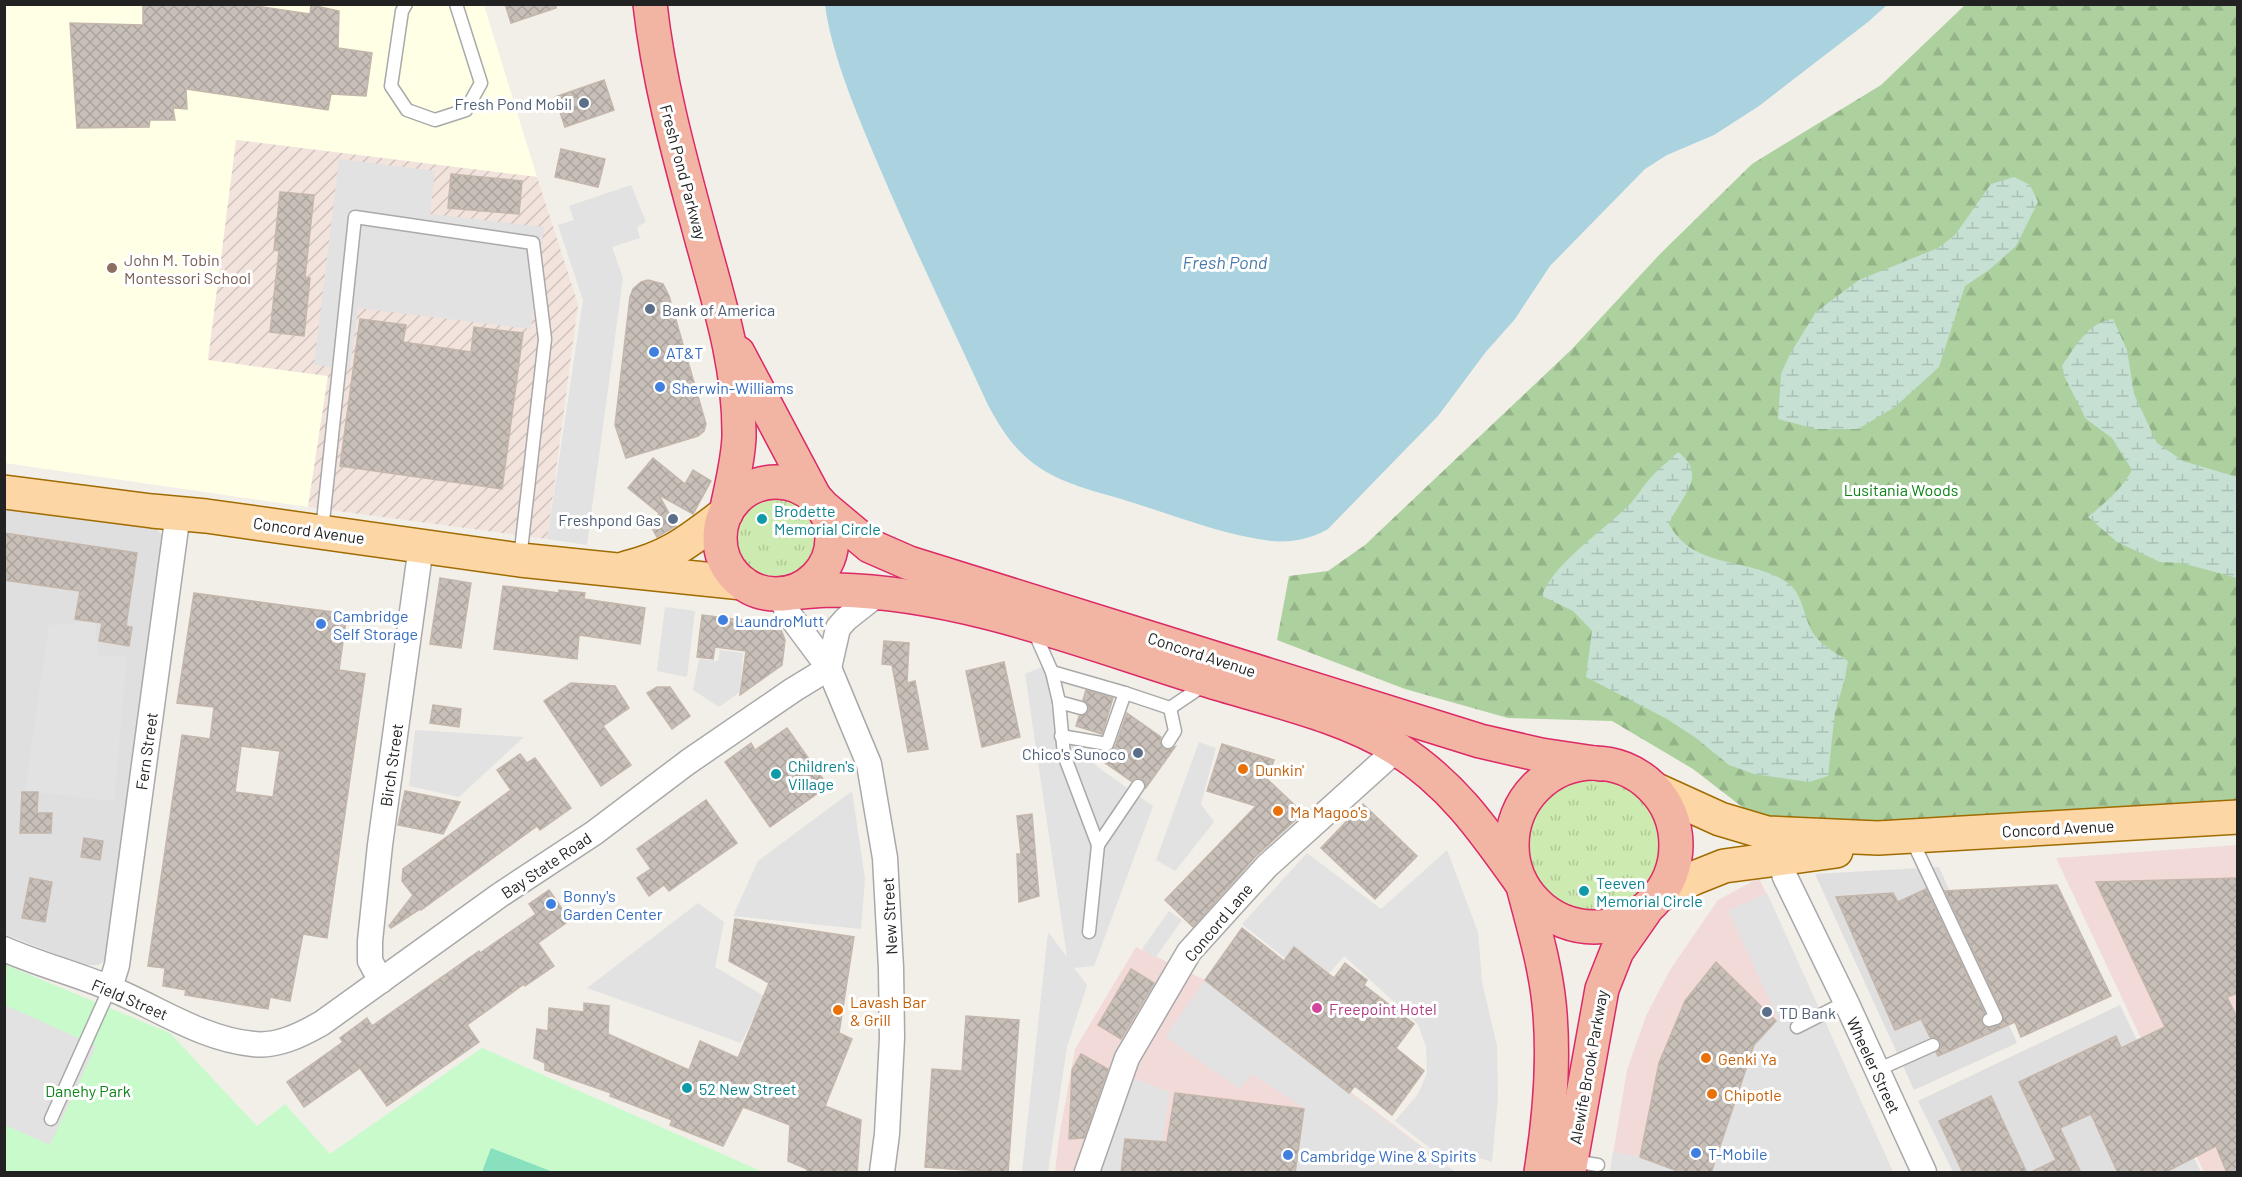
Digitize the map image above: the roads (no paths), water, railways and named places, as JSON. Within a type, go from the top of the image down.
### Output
[{"type":"highway","name":"Fresh Pond Parkway","points":[[650,4],[657,57],[670,118],[729,337],[739,435],[726,513]]},
{"type":"highway","name":"Fresh Pond Parkway","points":[[729,337],[818,503]]},
{"type":"highway","points":[[768,484],[794,486],[818,503],[828,518],[831,547],[827,560],[809,583],[796,590],[780,594],[757,591],[742,583],[729,569],[722,551],[720,532],[726,513],[743,493],[768,484]]},
{"type":"highway","name":"Concord Avenue","points":[[818,503],[870,546],[909,563],[1462,736],[1533,754],[1601,764]]},
{"type":"highway","name":"Concord Avenue","points":[[780,594],[834,590],[879,593],[965,608],[1031,625],[1328,718],[1365,732],[1397,749],[1437,779],[1463,804],[1522,885]]},
{"type":"highway","points":[[1583,764],[1601,764],[1630,771],[1654,789],[1671,815],[1676,839],[1673,869],[1655,900],[1639,914],[1606,927],[1589,927],[1563,922],[1548,914],[1534,902],[1522,885],[1514,865],[1512,839],[1515,822],[1526,799],[1544,780],[1558,771],[1583,764]]},
{"type":"highway","name":"Alewife Brook Parkway","points":[[1522,885],[1544,971],[1552,1039],[1550,1114],[1570,1168]]},
{"type":"highway","name":"Alewife Brook Parkway","points":[[1570,1168],[1595,1020],[1604,982],[1622,942],[1655,900]]},
{"type":"main road","name":"Concord Avenue","points":[[4,492],[178,513],[520,560],[742,583]]},
{"type":"main road","name":"Concord Avenue","points":[[612,571],[662,557],[683,545],[726,513]]},
{"type":"main road","name":"Concord Avenue","points":[[1654,789],[1720,819],[1767,833],[1878,838],[2238,817]]},
{"type":"main road","name":"Concord Avenue","points":[[1655,900],[1694,878],[1724,866],[1826,853],[1878,838]]},
{"type":"street","name":"Fern Street","points":[[110,988],[117,965],[178,513]]},
{"type":"street","name":"Birch Street","points":[[381,981],[370,961],[370,940],[380,845],[422,546]]},
{"type":"street","points":[[829,668],[838,628],[879,593]]},
{"type":"street","name":"New Street","points":[[780,594],[791,617],[829,668],[869,764],[885,858],[891,968],[892,1034],[887,1134],[882,1173]]},
{"type":"street","name":"Bay State Road","points":[[255,1045],[286,1040],[301,1035],[322,1023],[500,895],[594,832],[688,762],[829,668]]},
{"type":"street","name":"Concord Lane","points":[[1087,1173],[1128,1058],[1189,952],[1267,866],[1397,749]]},
{"type":"street","name":"Wheeler Street","points":[[1780,859],[1785,877],[1846,1002],[1924,1173]]},
{"type":"street","name":"Field Street","points":[[4,949],[110,988],[217,1038],[255,1045]]},
{"type":"lane","points":[[406,4],[402,11],[391,86],[407,110],[435,120],[466,110],[481,83],[456,4]]},
{"type":"lane","points":[[322,532],[355,218],[533,243],[545,339],[520,560]]},
{"type":"lane","points":[[1031,625],[1052,672],[1059,702],[1064,755],[1098,845],[1089,932]]},
{"type":"lane","points":[[1052,672],[1170,708]]},
{"type":"lane","points":[[1170,708],[1209,681]]},
{"type":"lane","points":[[1061,736],[1107,744],[1112,716],[1125,693]]},
{"type":"lane","points":[[1059,702],[1081,708]]},
{"type":"lane","points":[[1168,742],[1175,730],[1170,708]]},
{"type":"lane","points":[[1098,845],[1138,786]]},
{"type":"lane","points":[[1911,836],[1996,1017],[1989,1020]]},
{"type":"lane","points":[[51,1119],[110,988]]},
{"type":"lane","points":[[1797,1027],[1846,1002]]},
{"type":"lane","points":[[1877,1070],[1933,1046]]},
{"type":"water","name":"Fresh Pond","points":[[825,4],[1887,5],[1759,106],[1714,135],[1667,155],[1645,169],[1550,266],[1515,319],[1485,353],[1438,416],[1328,529],[1308,538],[1271,541],[1219,530],[1073,484],[1040,468],[1016,447],[988,405],[878,164],[854,106],[833,45]]},
{"type":"place","name":"Fresh Pond Mobil","points":[[584,103]]},
{"type":"place","name":"John M. Tobin Montessori School","points":[[112,268]]},
{"type":"place","name":"Bank of America","points":[[650,309]]},
{"type":"place","name":"AT&T","points":[[654,352]]},
{"type":"place","name":"Sherwin-Williams","points":[[660,387]]},
{"type":"place","name":"Freshpond Gas","points":[[673,519]]},
{"type":"place","name":"Brodette Memorial Circle","points":[[762,519]]},
{"type":"place","name":"LaundroMutt","points":[[723,620]]},
{"type":"place","name":"Cambridge Self Storage","points":[[321,624]]},
{"type":"place","name":"Chico's Sunoco","points":[[1138,753]]},
{"type":"place","name":"Dunkin'","points":[[1243,769]]},
{"type":"place","name":"Children's Village","points":[[776,774]]},
{"type":"place","name":"Ma Magoo's","points":[[1278,811]]},
{"type":"place","name":"Teeven Memorial Circle","points":[[1584,891]]},
{"type":"place","name":"Bonny's Garden Center","points":[[551,904]]},
{"type":"place","name":"Freepoint Hotel","points":[[1317,1008]]},
{"type":"place","name":"Lavash Bar & Grill","points":[[838,1010]]},
{"type":"place","name":"TD Bank","points":[[1767,1012]]},
{"type":"place","name":"Genki Ya","points":[[1706,1058]]},
{"type":"place","name":"52 New Street","points":[[687,1088]]},
{"type":"place","name":"Chipotle","points":[[1712,1094]]},
{"type":"place","name":"T-Mobile","points":[[1696,1153]]},
{"type":"place","name":"Cambridge Wine & Spirits","points":[[1288,1155]]},
{"type":"park label","name":"Lusitania Woods","points":[[1901,489]]},
{"type":"park label","name":"Danehy Park","points":[[88,1090]]}]
